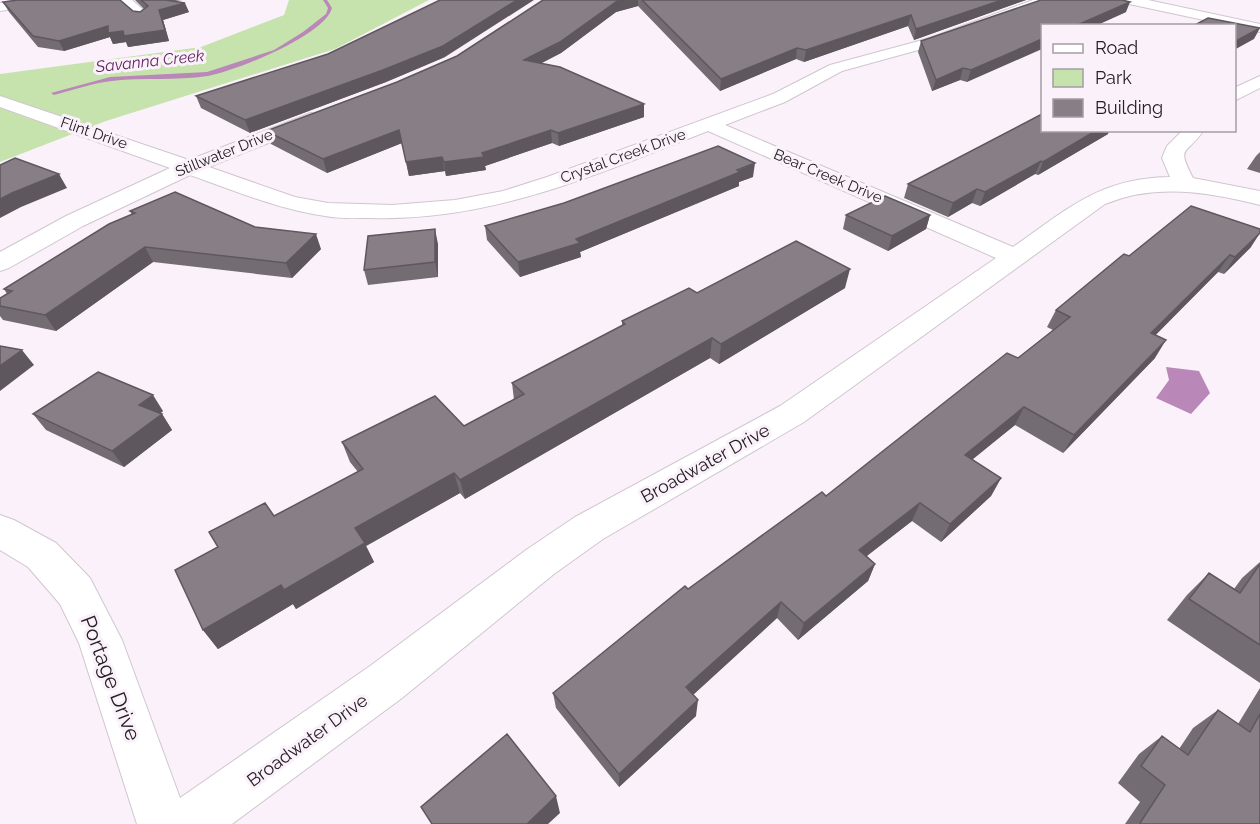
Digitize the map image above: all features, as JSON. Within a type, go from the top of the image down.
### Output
[{"type":"street","points":[[0,7],[45,0]]},
{"type":"street","points":[[124,0],[143,16]]},
{"type":"street","name":"Crystal Creek Drive","points":[[188,166],[269,197],[308,207],[360,212],[424,210],[455,207],[507,197],[779,98],[843,65],[935,41],[1045,0]]},
{"type":"street","points":[[1130,0],[1260,28]]},
{"type":"street","points":[[1236,95],[1260,81]]},
{"type":"street","name":"Flint Drive","points":[[0,100],[188,166]]},
{"type":"street","name":"Stillwater Drive","points":[[0,263],[79,217],[188,166],[328,113]]},
{"type":"street","name":"Bear Creek Drive","points":[[709,125],[1013,256]]},
{"type":"street","points":[[1193,132],[1174,150],[1172,158],[1185,185],[1260,198]]},
{"type":"street","name":"Broadwater Drive","points":[[188,824],[386,682],[550,555],[589,528],[792,414],[1013,256],[1097,199],[1112,192],[1139,185],[1185,185]]},
{"type":"street","name":"Portage Drive","points":[[0,531],[42,555],[75,591],[100,640],[163,824]]},
{"type":"green space","points":[[289,0],[429,0],[335,49],[106,121],[0,162],[0,74],[201,47],[284,15]]},
{"type":"shaded area","points":[[1166,367],[1199,371],[1210,393],[1191,414],[1156,398],[1169,380]]},
{"type":"building","points":[[120,0],[133,11],[140,12],[148,6],[141,0],[185,3],[159,10],[165,30],[124,36],[123,31],[108,33],[108,26],[59,41],[33,36],[3,2]]},
{"type":"building","points":[[440,0],[517,0],[443,46],[245,120],[196,96],[328,54]]},
{"type":"building","points":[[543,0],[623,0],[616,2],[560,42],[524,60],[560,67],[644,104],[558,133],[551,130],[482,153],[484,157],[444,162],[442,157],[406,162],[399,130],[323,159],[266,131],[397,82],[457,56]]},
{"type":"building","points":[[642,0],[1002,0],[916,29],[911,15],[806,50],[797,48],[721,79]]},
{"type":"building","points":[[1041,0],[1122,0],[1130,2],[1080,24],[1041,24],[1041,39],[971,70],[963,68],[936,80],[921,41]]},
{"type":"building","points":[[1208,18],[1260,28],[1236,41],[1236,24],[1197,24]]},
{"type":"building","points":[[1041,115],[1041,132],[1094,132],[985,192],[977,189],[953,203],[908,184]]},
{"type":"building","points":[[718,146],[755,163],[737,170],[740,172],[576,239],[580,243],[518,262],[485,226],[564,203]]},
{"type":"building","points":[[15,158],[59,174],[0,199],[0,165]]},
{"type":"building","points":[[175,192],[255,227],[316,234],[286,263],[145,247],[45,315],[0,306],[0,298],[12,291],[4,289],[109,224],[135,213],[130,211]]},
{"type":"building","points":[[885,196],[930,215],[892,236],[846,215]]},
{"type":"building","points":[[1191,206],[1260,229],[1260,233],[1235,257],[1230,255],[1151,333],[1166,340],[1074,435],[1024,407],[965,455],[1001,478],[950,524],[920,503],[859,550],[875,564],[804,623],[781,602],[686,687],[698,700],[619,774],[553,693],[685,586],[688,589],[822,492],[826,496],[1007,353],[1018,358],[1070,317],[1056,310],[1124,254],[1129,256]]},
{"type":"building","points":[[435,229],[435,262],[364,270],[368,236]]},
{"type":"building","points":[[796,241],[850,269],[721,344],[712,338],[460,480],[454,473],[355,528],[365,543],[284,590],[281,585],[203,630],[175,570],[218,547],[209,532],[265,503],[274,516],[363,469],[342,442],[435,396],[464,426],[524,394],[512,383],[625,324],[622,321],[689,288],[697,293]]},
{"type":"building","points":[[0,346],[22,350],[0,366]]},
{"type":"building","points":[[98,372],[153,395],[139,405],[162,414],[112,451],[33,414]]},
{"type":"building","points":[[1260,564],[1260,645],[1189,599],[1209,573],[1240,593]]},
{"type":"building","points":[[1218,710],[1250,732],[1260,714],[1260,824],[1141,824],[1165,785],[1141,766],[1162,736],[1188,755]]},
{"type":"building","points":[[507,734],[556,796],[527,824],[432,824],[421,807]]},
{"type":"waterway","name":"Savanna Creek","points":[[54,93],[110,79],[208,74],[276,51],[305,34],[328,15],[330,8],[325,0]]}]
